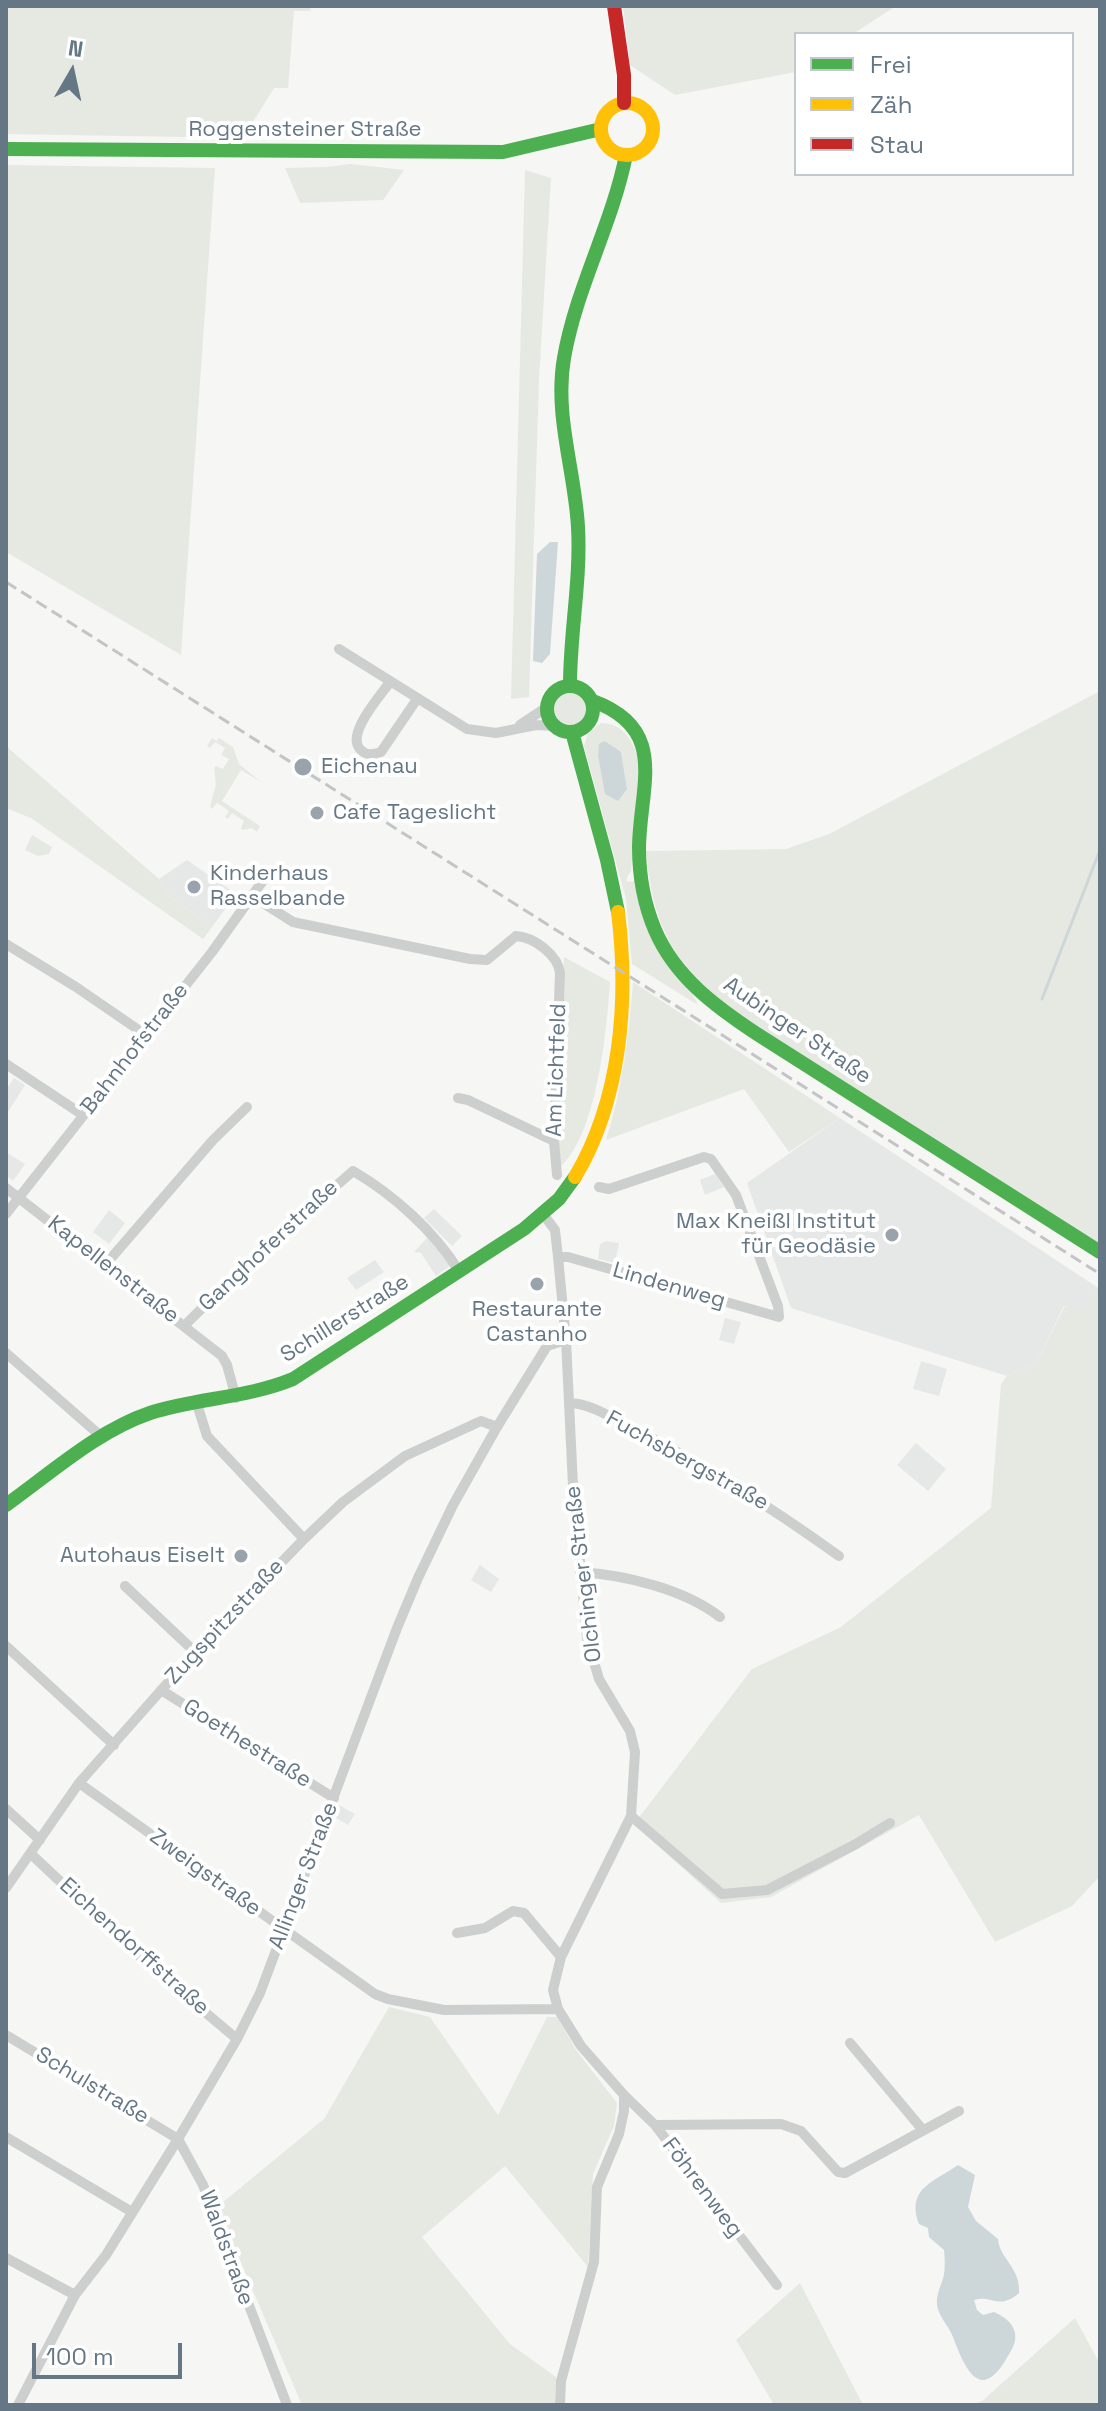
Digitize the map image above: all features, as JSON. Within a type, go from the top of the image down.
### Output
[{"type":"main road","points":[[614,6],[624,75],[624,103]]},
{"type":"main road","points":[[624,103],[646,111],[653,127],[652,135],[642,150],[626,155],[606,144],[601,129],[610,109],[624,103]]},
{"type":"main road","name":"Roggensteiner Straße","points":[[6,149],[503,152],[601,129]]},
{"type":"main road","points":[[570,685],[578,529],[564,428],[562,381],[570,330],[620,190],[626,155]]},
{"type":"main road","points":[[593,701],[593,716],[587,726],[572,732],[554,726],[548,717],[547,707],[552,694],[570,685],[584,689],[593,701],[624,716],[638,737]]},
{"type":"main road","points":[[593,716],[621,723],[638,737]]},
{"type":"main road","name":"Schillerstraße","points":[[6,1505],[103,1438],[149,1413],[236,1398],[293,1379],[524,1229],[570,1185],[588,1154],[615,1062],[621,1014],[621,932],[611,875],[572,732]]},
{"type":"main road","name":"Aubinger Straße","points":[[638,737],[646,765],[639,843],[642,883],[648,910],[661,942],[689,982],[722,1010],[827,1080],[1100,1252]]},
{"type":"street","points":[[339,649],[458,725],[477,732],[496,733],[514,728],[554,726]]},
{"type":"street","points":[[390,682],[357,730],[357,746],[365,753],[376,754],[385,748],[417,699]]},
{"type":"street","points":[[514,728],[547,707]]},
{"type":"street","name":"Bahnhofstraße","points":[[6,1214],[262,882]]},
{"type":"street","name":"Am Lichtfeld","points":[[252,896],[293,922],[470,959],[487,960],[516,936],[526,937],[552,955],[559,964],[554,1141],[557,1175]]},
{"type":"street","points":[[6,944],[146,1035]]},
{"type":"street","points":[[6,1064],[83,1115]]},
{"type":"street","points":[[458,1098],[554,1141]]},
{"type":"street","points":[[106,1264],[208,1146],[247,1107]]},
{"type":"street","name":"Lindenweg","points":[[558,1257],[579,1260],[779,1317],[778,1306],[736,1195],[711,1159],[704,1157],[610,1189],[599,1187]]},
{"type":"street","name":"Ganghoferstraße","points":[[185,1325],[245,1266],[353,1171],[408,1212],[441,1245],[459,1271]]},
{"type":"street","name":"Kapellenstraße","points":[[6,1188],[222,1356],[236,1398]]},
{"type":"street","name":"Olchinger Straße","points":[[543,1214],[555,1230],[558,1257],[580,1572],[592,1663],[634,1742],[631,1816],[561,1957],[553,1990],[558,2009]]},
{"type":"street","name":"Allinger Straße","points":[[18,2405],[75,2295],[106,2255],[237,2039],[260,1993],[418,1578],[453,1505],[547,1346],[566,1340]]},
{"type":"street","points":[[6,1353],[103,1438]]},
{"type":"street","name":"Fuchsbergstraße","points":[[569,1403],[578,1403],[608,1416],[682,1453],[769,1506],[839,1556]]},
{"type":"street","points":[[197,1404],[207,1436],[304,1539]]},
{"type":"street","name":"Zugspitzstraße","points":[[6,1888],[79,1783],[195,1652],[343,1502],[405,1456],[476,1422],[497,1427]]},
{"type":"street","points":[[580,1572],[600,1573],[684,1595],[720,1617]]},
{"type":"street","points":[[125,1586],[195,1652]]},
{"type":"street","points":[[6,1646],[114,1745]]},
{"type":"street","name":"Goethestraße","points":[[161,1690],[334,1798]]},
{"type":"street","name":"Zweigstraße","points":[[79,1783],[375,1994],[444,2010],[558,2009]]},
{"type":"street","points":[[6,1809],[40,1840]]},
{"type":"street","points":[[631,1816],[722,1894],[767,1890],[890,1823]]},
{"type":"street","name":"Eichendorffstraße","points":[[31,1854],[150,1966],[237,2039]]},
{"type":"street","points":[[457,1933],[476,1931],[518,1911],[524,1913],[556,1955],[561,1957]]},
{"type":"street","points":[[558,2009],[581,2046],[624,2095],[619,2134],[597,2187],[594,2262],[561,2381],[560,2405]]},
{"type":"street","name":"Schulstraße","points":[[6,2035],[178,2139]]},
{"type":"street","points":[[850,2043],[922,2129]]},
{"type":"street","name":"Föhrenweg","points":[[624,2095],[655,2125],[777,2285]]},
{"type":"street","points":[[655,2125],[781,2124],[801,2131],[838,2172],[845,2173],[959,2111]]},
{"type":"street","points":[[6,2137],[132,2212]]},
{"type":"street","name":"Waldstraße","points":[[178,2139],[203,2185],[287,2405]]},
{"type":"street","points":[[6,2258],[75,2295]]},
{"type":"shaded area","points":[[6,6],[311,6],[310,11],[294,11],[288,88],[274,88],[243,138],[6,134]]},
{"type":"shaded area","points":[[623,6],[896,6],[856,32],[794,32],[794,72],[675,95],[630,65]]},
{"type":"shaded area","points":[[351,164],[404,170],[383,200],[300,203],[285,168],[326,167]]},
{"type":"shaded area","points":[[6,165],[215,168],[181,655],[6,552]]},
{"type":"shaded area","points":[[525,170],[551,178],[539,380],[529,697],[511,699]]},
{"type":"shaded area","points":[[550,542],[558,542],[550,654],[542,663],[533,661],[537,554]]},
{"type":"shaded area","points":[[1100,691],[1100,1245],[736,1014],[715,997],[682,962],[661,924],[649,878],[646,851],[786,849],[829,834]]},
{"type":"shaded area","points":[[570,692],[582,697],[587,709],[582,721],[570,726],[558,721],[553,709],[558,697]]},
{"type":"shaded area","points":[[601,723],[616,726],[634,748],[639,763],[631,871],[627,882],[635,881],[672,971],[691,991],[698,1005],[632,964],[626,899],[584,746],[588,733]],"holes":[[[605,741],[621,752],[627,789]]]},
{"type":"shaded area","points":[[212,738],[217,741],[219,738],[233,747],[239,764],[261,782],[241,770],[222,801],[260,826],[257,832],[252,828],[242,830],[244,821],[232,813],[228,819],[225,817],[229,811],[217,803],[212,809],[210,806],[216,784],[214,768],[223,769],[229,759],[221,755],[225,748],[215,742],[210,748],[207,746]]},
{"type":"shaded area","points":[[605,741],[621,752],[627,789],[618,801],[605,794],[598,755],[599,744]]},
{"type":"shaded area","points":[[6,746],[159,879],[169,896],[212,927],[203,939],[31,818],[6,808]]},
{"type":"shaded area","points":[[32,835],[52,847],[49,854],[38,856],[25,850]]},
{"type":"shaded area","name":"Kinderhaus Rasselbande","points":[[187,860],[236,894],[212,927],[169,896],[159,879]]},
{"type":"shaded area","points":[[564,957],[610,982],[603,1052],[592,1106],[573,1151],[561,1166],[558,1161]]},
{"type":"shaded area","points":[[633,982],[840,1118],[789,1152],[744,1089],[606,1140],[624,1062]]},
{"type":"shaded area","points":[[14,1078],[25,1085],[6,1115],[6,1090]]},
{"type":"shaded area","name":"Max Kneißl Institut für Geodäsie","points":[[840,1118],[1097,1287],[1084,1313],[1064,1306],[1035,1365],[1007,1376],[791,1308],[747,1183]]},
{"type":"shaded area","points":[[6,1152],[25,1164],[13,1181],[6,1175]]},
{"type":"shaded area","points":[[715,1174],[724,1187],[705,1195],[700,1180]]},
{"type":"shaded area","points":[[434,1209],[462,1236],[452,1246],[424,1218]]},
{"type":"shaded area","points":[[109,1210],[125,1223],[109,1244],[93,1232]]},
{"type":"shaded area","points":[[427,1238],[447,1258],[450,1266],[436,1276],[421,1253],[414,1252]]},
{"type":"shaded area","points":[[606,1241],[619,1243],[615,1263],[598,1259],[600,1244]]},
{"type":"shaded area","points":[[375,1260],[384,1272],[356,1290],[347,1278]]},
{"type":"shaded area","points":[[1097,1287],[1100,1289],[1100,1876],[1072,1906],[995,1942],[919,1815],[771,1897],[721,1903],[634,1824],[752,1669],[841,1627],[991,1508],[1001,1384],[1007,1376],[1035,1365],[1065,1306],[1083,1312]]},
{"type":"shaded area","points":[[725,1318],[741,1322],[734,1344],[719,1340]]},
{"type":"shaded area","points":[[921,1361],[947,1369],[939,1396],[913,1389]]},
{"type":"shaded area","points":[[916,1443],[946,1469],[928,1491],[897,1465]]},
{"type":"shaded area","points":[[480,1565],[499,1579],[491,1592],[471,1580]]},
{"type":"shaded area","points":[[337,1804],[355,1814],[348,1825],[333,1816]]},
{"type":"shaded area","points":[[389,2007],[430,2017],[498,2115],[547,2017],[557,2017],[576,2050],[617,2103],[614,2126],[593,2174],[588,2267],[505,2166],[422,2237],[510,2344],[556,2377],[555,2405],[302,2405],[217,2207],[324,2119]]},
{"type":"shaded area","points":[[958,2165],[975,2175],[968,2207],[976,2221],[998,2239],[1019,2284],[1019,2293],[1006,2301],[974,2300],[977,2310],[983,2315],[994,2312],[1010,2322],[1015,2333],[1014,2344],[1005,2361],[996,2373],[980,2380],[967,2368],[939,2313],[937,2300],[944,2275],[944,2250],[929,2237],[928,2228],[919,2224],[916,2212],[916,2202],[925,2187]]},
{"type":"shaded area","points":[[800,2283],[863,2405],[774,2405],[736,2340]]},
{"type":"shaded area","points":[[1075,2318],[1100,2364],[1100,2405],[972,2405],[982,2401]]},
{"type":"waterway","points":[[1042,999],[1100,850]]},
{"type":"railway","points":[[6,582],[1100,1274]]},
{"type":"traffic: fast","points":[[6,149],[503,152],[601,129]]},
{"type":"traffic: fast","points":[[570,685],[578,527],[563,422],[564,358],[577,307],[626,155]]},
{"type":"traffic: fast","points":[[570,686],[587,692],[593,709],[587,726],[570,732],[553,726],[547,709],[553,692],[570,686]]},
{"type":"traffic: fast","points":[[593,701],[617,713],[632,727],[641,743],[645,761],[639,847],[643,889],[663,947],[685,976],[712,1002],[757,1034],[1100,1252]]},
{"type":"traffic: fast","points":[[572,732],[618,912]]},
{"type":"traffic: fast","points":[[6,1505],[75,1454],[130,1421],[168,1408],[258,1390],[293,1379],[524,1229],[559,1199],[575,1177]]},
{"type":"traffic: slow","points":[[627,103],[645,111],[653,129],[645,147],[627,155],[609,147],[601,129],[609,111],[627,103]]},
{"type":"traffic: slow","points":[[575,1177],[603,1116],[618,1049],[622,980],[618,912]]},
{"type":"traffic: jam","points":[[614,6],[624,75],[624,103]]},
{"type":"place","name":"Eichenau","points":[[303,767]]},
{"type":"place","name":"Cafe Tageslicht","points":[[317,813]]},
{"type":"place","name":"Kinderhaus Rasselbande","points":[[194,887]]},
{"type":"place","name":"Max Kneißl Institut für Geodäsie","points":[[892,1235]]},
{"type":"place","name":"Restaurante Castanho","points":[[537,1284]]},
{"type":"place","name":"Autohaus Eiselt","points":[[241,1556]]}]
